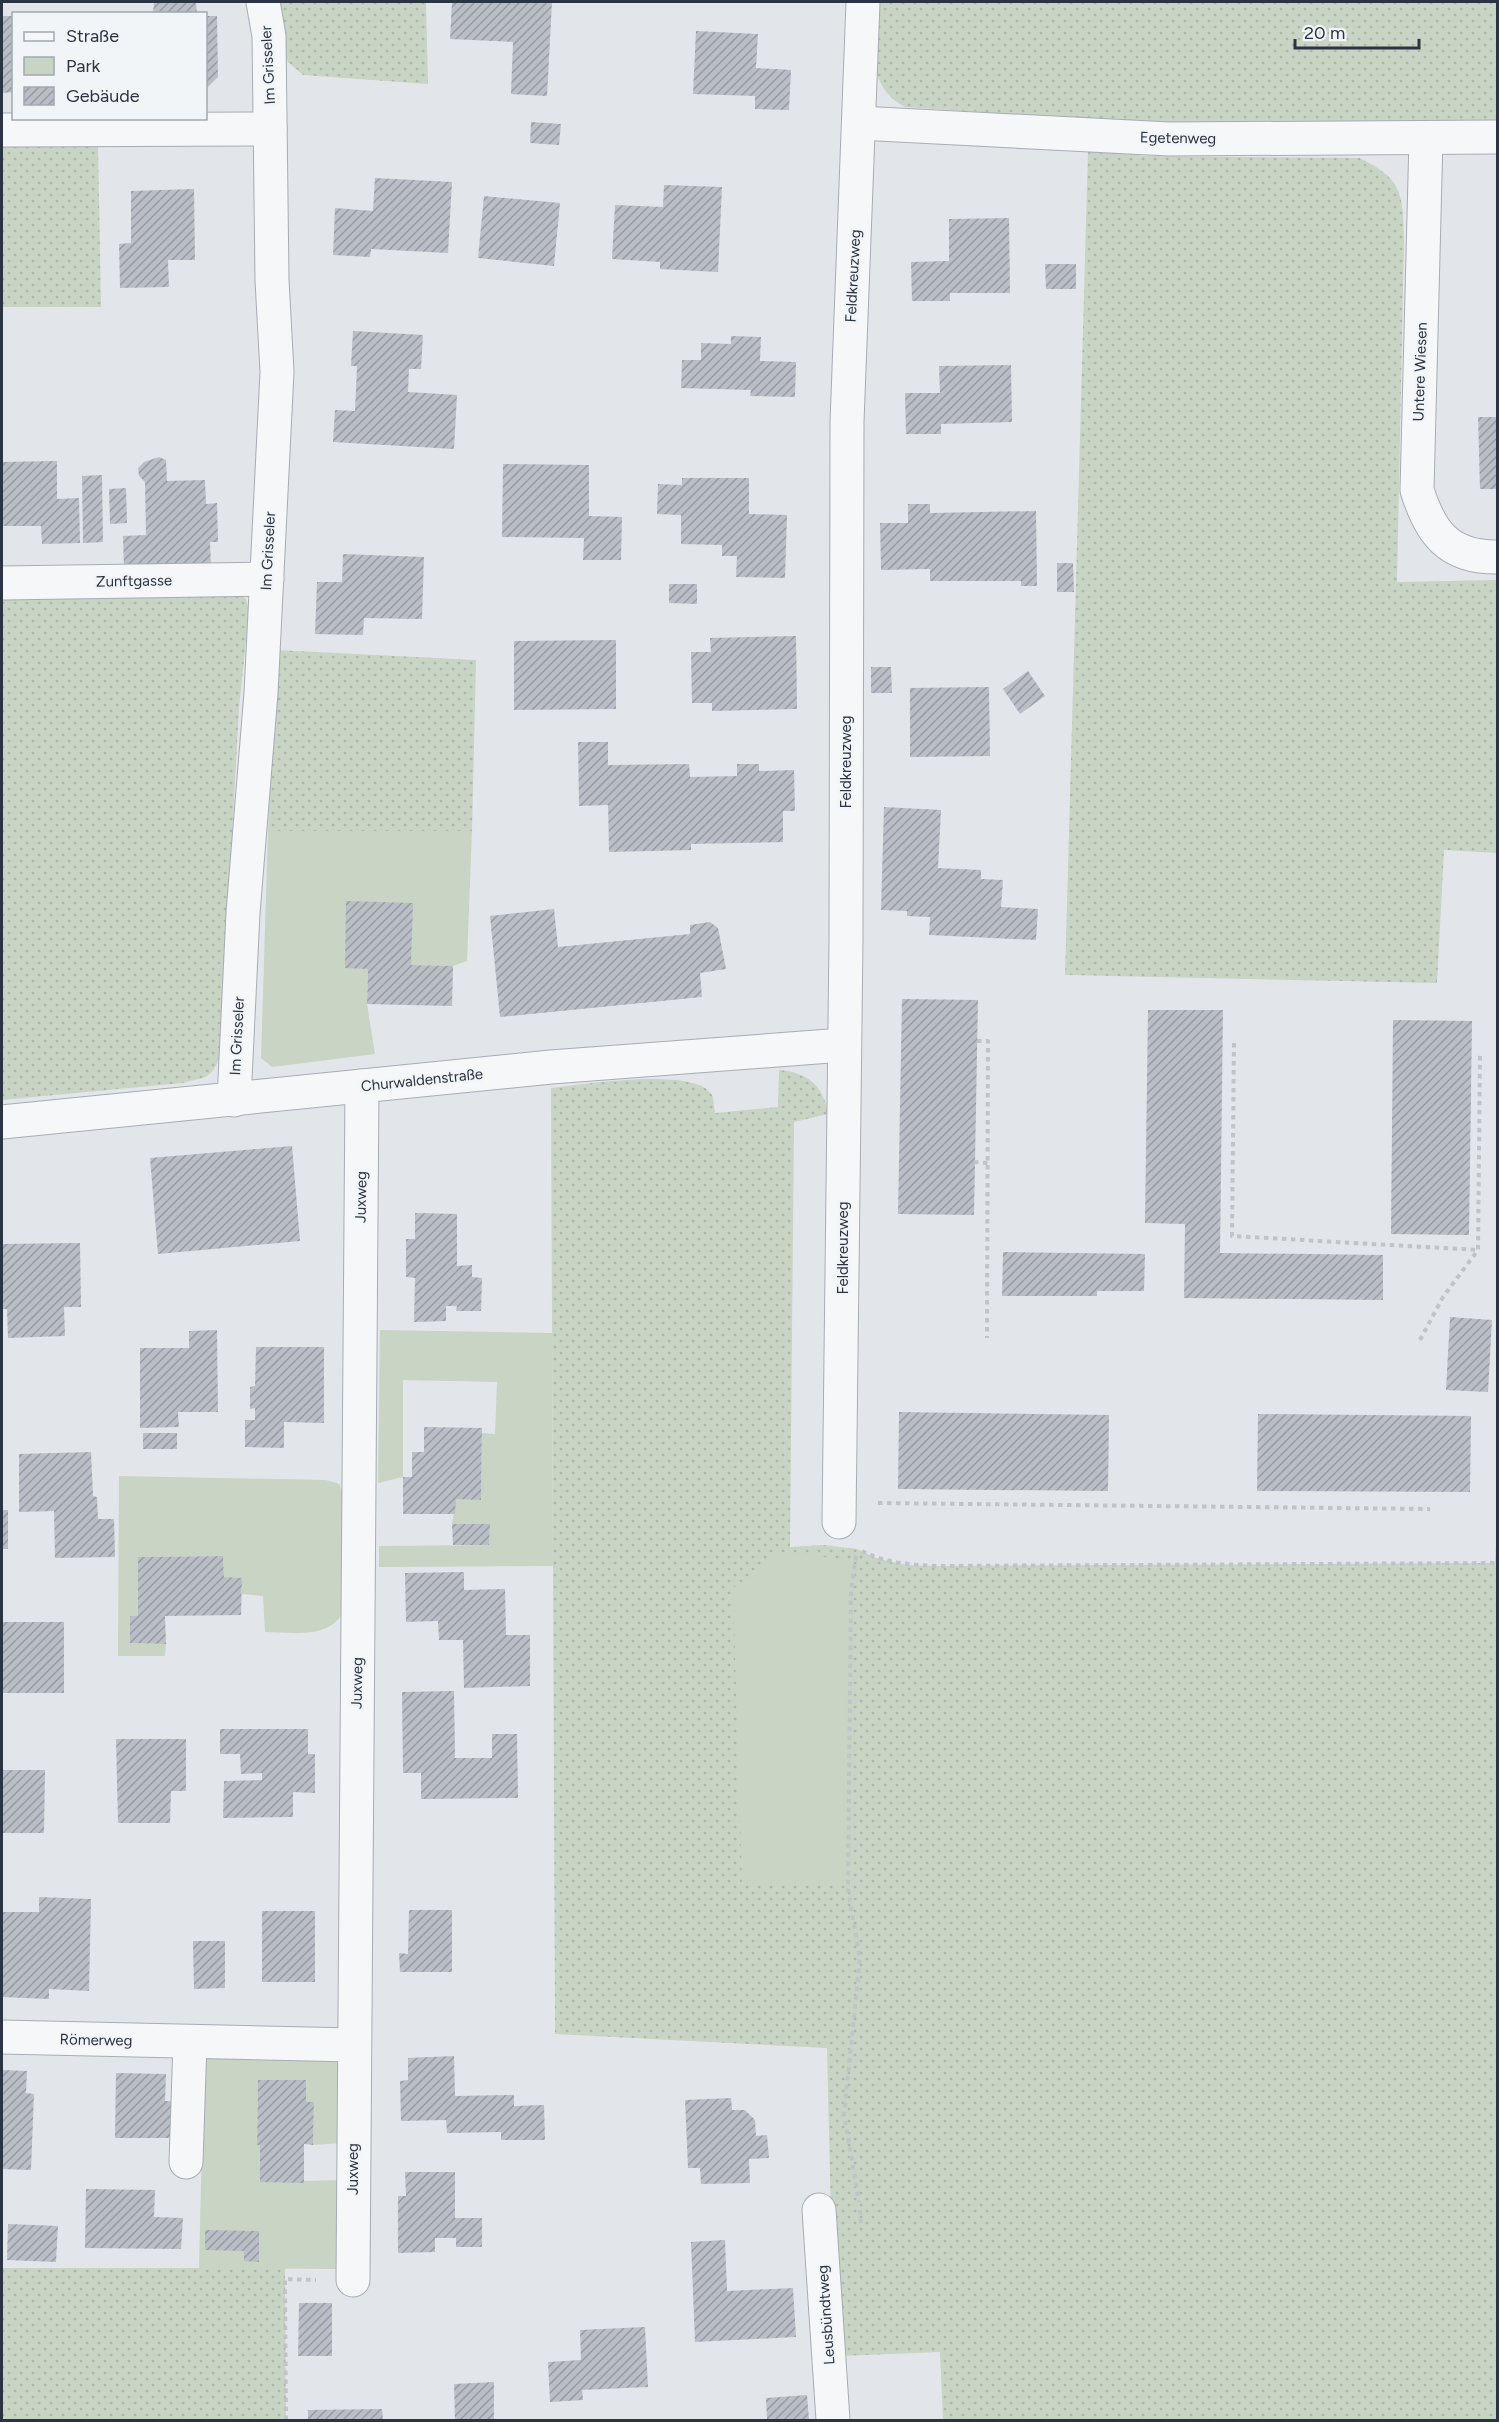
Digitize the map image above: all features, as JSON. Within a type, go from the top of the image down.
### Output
[{"type":"street","name":"Im Grisseler","points":[[234,1100],[243,913],[261,693],[277,372],[268,36],[263,2]]},
{"type":"street","name":"Feldkreuzweg","points":[[839,1512],[846,928],[847,422],[863,2]]},
{"type":"street","name":"Egetenweg","points":[[859,123],[1169,139],[1497,137]]},
{"type":"street","points":[[2,130],[270,129]]},
{"type":"street","name":"Untere Wiesen","points":[[1426,138],[1417,490],[1426,518],[1441,538],[1460,551],[1497,557]]},
{"type":"street","name":"Zunftgasse","points":[[2,583],[267,579]]},
{"type":"street","name":"Churwaldenstraße","points":[[2,1122],[551,1067],[843,1045]]},
{"type":"street","name":"Juxweg","points":[[353,2280],[362,1086]]},
{"type":"street","name":"Römerweg","points":[[2,2037],[353,2045]]},
{"type":"street","points":[[186,2162],[190,2042]]},
{"type":"street","name":"Leusbündtweg","points":[[819,2210],[833,2421]]},
{"type":"path","points":[[977,1041],[988,1041],[987,1338]]},
{"type":"path","points":[[1234,1043],[1232,1236],[1478,1250]]},
{"type":"path","points":[[1420,1340],[1443,1297],[1478,1250],[1480,1054]]},
{"type":"path","points":[[974,1162],[988,1163]]},
{"type":"path","points":[[839,1512],[1430,1509]]},
{"type":"path","points":[[860,2235],[862,2219],[844,2114],[860,1959],[848,1888],[851,1590],[857,1549],[876,1558],[906,1564],[938,1566],[1497,1563]]},
{"type":"path","points":[[286,2421],[285,2279],[353,2280]]},
{"type":"green space","points":[[276,2],[426,2],[428,84],[303,75],[288,62],[282,46]]},
{"type":"green space","points":[[878,2],[1497,2],[1497,120],[1165,124],[905,107],[892,98],[877,75],[875,47]]},
{"type":"green space","points":[[2,146],[98,146],[101,307],[2,307]]},
{"type":"green space","points":[[1088,150],[1120,150],[1142,156],[1359,158],[1384,173],[1398,190],[1403,211],[1404,240],[1397,582],[1497,580],[1497,853],[1444,850],[1437,983],[1065,975]]},
{"type":"green space","points":[[2,592],[239,593],[246,599],[249,611],[239,708],[220,1055],[214,1069],[207,1076],[182,1083],[2,1100]]},
{"type":"green space","points":[[276,650],[476,660],[472,831],[268,831]]},
{"type":"green space","points":[[268,831],[472,831],[467,961],[453,966],[411,965],[412,903],[368,969],[367,1004],[375,1054],[272,1067],[261,1058]]},
{"type":"green space","points":[[779,1070],[789,1071],[812,1082],[822,1095],[828,1114],[794,1122],[790,1547],[824,1545],[857,1549],[876,1558],[906,1565],[938,1566],[1495,1563],[1497,1525],[1497,2420],[943,2420],[940,2352],[841,2356],[831,2217],[827,2048],[555,2034],[551,1088],[611,1081],[662,1079],[684,1081],[701,1086],[712,1095],[715,1113],[778,1107]]},
{"type":"green space","points":[[380,1330],[552,1333],[553,1566],[379,1567],[379,1546],[489,1545],[490,1524],[452,1524],[456,1499],[481,1499],[482,1433],[495,1434],[497,1382],[403,1380],[403,1477],[378,1483]]},
{"type":"green space","points":[[119,1476],[326,1480],[339,1484],[343,1494],[341,1616],[326,1628],[317,1631],[307,1633],[265,1632],[263,1596],[242,1594],[241,1578],[224,1577],[223,1556],[139,1557],[138,1616],[130,1617],[130,1643],[166,1644],[165,1656],[118,1656]]},
{"type":"green space","points":[[780,1552],[851,1560],[851,1885],[742,1884],[733,1588]]},
{"type":"green space","points":[[204,2057],[341,2059],[343,2143],[313,2145],[314,2103],[306,2102],[306,2080],[258,2080],[257,2144],[260,2145],[260,2182],[343,2180],[343,2269],[199,2268]]},
{"type":"green space","points":[[2,2268],[285,2268],[286,2420],[2,2420]]},
{"type":"building","points":[[154,2],[196,2],[197,12],[153,12]]},
{"type":"building","points":[[452,2],[552,2],[547,96],[511,94],[513,42],[450,39]]},
{"type":"building","points":[[2,16],[12,16],[12,92],[2,93]]},
{"type":"building","points":[[207,16],[217,16],[218,77],[207,88]]},
{"type":"building","points":[[696,31],[758,34],[756,68],[791,70],[789,110],[755,109],[755,96],[693,94]]},
{"type":"building","points":[[531,122],[561,124],[559,145],[530,143]]},
{"type":"building","points":[[375,178],[452,182],[448,253],[371,249],[370,257],[333,255],[335,208],[373,211]]},
{"type":"building","points":[[664,185],[722,187],[718,272],[660,269],[660,262],[612,259],[615,205],[663,207]]},
{"type":"building","points":[[194,189],[195,260],[168,260],[169,287],[120,288],[119,244],[131,243],[131,191]]},
{"type":"building","points":[[484,196],[560,203],[554,266],[478,258]]},
{"type":"building","points":[[1009,218],[1010,293],[950,293],[950,301],[912,301],[911,262],[949,261],[949,219]]},
{"type":"building","points":[[1045,264],[1076,264],[1076,289],[1046,289]]},
{"type":"building","points":[[353,331],[423,335],[421,369],[409,369],[408,392],[457,395],[454,449],[333,442],[335,410],[355,411],[357,366],[351,366]]},
{"type":"building","points":[[731,336],[761,337],[760,361],[796,362],[795,397],[750,396],[751,390],[681,388],[682,360],[701,360],[701,343],[731,344]]},
{"type":"building","points":[[1011,365],[1012,422],[941,424],[941,434],[906,434],[905,393],[940,393],[939,366]]},
{"type":"building","points":[[1478,417],[1497,417],[1497,489],[1480,489]]},
{"type":"building","points":[[159,457],[166,460],[167,481],[205,480],[206,504],[217,503],[218,542],[210,542],[211,566],[124,568],[123,536],[146,535],[145,482],[139,476],[138,468],[144,462]]},
{"type":"building","points":[[57,461],[57,499],[79,498],[80,543],[42,544],[41,526],[2,526],[2,462]]},
{"type":"building","points":[[503,464],[589,465],[589,516],[622,517],[621,560],[583,560],[584,538],[502,537]]},
{"type":"building","points":[[102,475],[103,542],[83,543],[82,476]]},
{"type":"building","points":[[682,478],[749,478],[749,514],[787,515],[785,578],[736,577],[737,556],[722,556],[722,545],[681,544],[681,515],[657,514],[658,484],[682,485]]},
{"type":"building","points":[[126,488],[127,523],[110,524],[109,489]]},
{"type":"building","points":[[908,504],[930,504],[930,513],[1036,511],[1037,586],[1021,586],[1021,581],[930,581],[930,569],[881,570],[880,523],[908,523]]},
{"type":"building","points":[[343,554],[424,557],[422,619],[364,618],[363,635],[315,634],[317,582],[342,582]]},
{"type":"building","points":[[1057,563],[1073,563],[1074,592],[1057,592]]},
{"type":"building","points":[[669,584],[697,584],[697,604],[669,603]]},
{"type":"building","points":[[796,636],[797,709],[712,711],[712,703],[692,703],[691,652],[711,652],[710,638]]},
{"type":"building","points":[[616,640],[616,709],[514,710],[514,641]]},
{"type":"building","points":[[871,667],[891,667],[892,693],[871,693]]},
{"type":"building","points":[[1028,671],[1045,696],[1020,714],[1003,689]]},
{"type":"building","points":[[989,687],[990,756],[910,757],[910,688]]},
{"type":"building","points":[[578,742],[608,742],[608,765],[689,764],[690,777],[737,776],[737,764],[759,764],[759,771],[794,770],[795,811],[783,811],[783,842],[691,844],[691,850],[609,852],[608,805],[579,806]]},
{"type":"building","points":[[884,807],[941,810],[938,868],[981,870],[981,879],[1003,880],[1001,907],[1038,909],[1036,940],[929,935],[930,917],[907,916],[907,911],[881,910]]},
{"type":"building","points":[[346,901],[413,903],[411,965],[453,966],[452,1006],[367,1004],[368,969],[345,968]]},
{"type":"building","points":[[554,909],[558,947],[690,934],[690,925],[710,922],[718,928],[726,969],[700,973],[702,997],[500,1017],[490,916]]},
{"type":"building","points":[[902,999],[978,1000],[974,1215],[898,1214]]},
{"type":"building","points":[[1148,1010],[1223,1010],[1220,1253],[1383,1255],[1383,1300],[1184,1298],[1185,1224],[1145,1223]]},
{"type":"building","points":[[1393,1020],[1472,1021],[1469,1235],[1391,1234]]},
{"type":"building","points":[[292,1146],[300,1241],[158,1254],[150,1158]]},
{"type":"building","points":[[415,1213],[457,1214],[457,1266],[472,1265],[472,1277],[482,1278],[481,1311],[456,1311],[457,1306],[446,1306],[446,1321],[414,1322],[415,1278],[406,1277],[406,1239],[415,1239]]},
{"type":"building","points":[[80,1243],[81,1307],[64,1307],[65,1336],[8,1338],[7,1309],[2,1309],[2,1244]]},
{"type":"building","points":[[1003,1252],[1145,1254],[1144,1291],[1097,1291],[1097,1296],[1002,1296]]},
{"type":"building","points":[[1450,1317],[1492,1320],[1488,1392],[1446,1390]]},
{"type":"building","points":[[217,1330],[218,1412],[178,1412],[179,1427],[140,1428],[140,1348],[189,1348],[189,1331]]},
{"type":"building","points":[[256,1347],[324,1347],[324,1423],[284,1422],[284,1448],[245,1447],[245,1420],[255,1420],[255,1408],[250,1409],[250,1387],[255,1386]]},
{"type":"building","points":[[899,1412],[1109,1415],[1108,1491],[898,1489]]},
{"type":"building","points":[[1258,1414],[1471,1416],[1470,1492],[1257,1491]]},
{"type":"building","points":[[424,1427],[482,1428],[481,1500],[456,1499],[455,1514],[403,1514],[403,1477],[412,1477],[412,1452],[424,1452]]},
{"type":"building","points":[[143,1433],[177,1433],[177,1449],[143,1449]]},
{"type":"building","points":[[91,1452],[93,1496],[97,1497],[98,1519],[114,1519],[115,1557],[55,1558],[54,1511],[19,1512],[19,1454]]},
{"type":"building","points":[[2,1510],[8,1510],[8,1549],[2,1549]]},
{"type":"building","points":[[452,1524],[490,1524],[489,1545],[453,1545]]},
{"type":"building","points":[[223,1556],[224,1577],[242,1578],[241,1615],[165,1616],[166,1644],[130,1643],[130,1616],[138,1616],[138,1557]]},
{"type":"building","points":[[464,1572],[464,1590],[505,1589],[506,1635],[530,1635],[530,1686],[464,1688],[463,1640],[439,1640],[438,1621],[406,1622],[405,1573]]},
{"type":"building","points":[[2,1622],[64,1622],[64,1693],[2,1693]]},
{"type":"building","points":[[454,1691],[455,1758],[492,1758],[492,1734],[517,1734],[518,1798],[421,1799],[421,1773],[403,1773],[402,1692]]},
{"type":"building","points":[[220,1729],[308,1729],[308,1754],[315,1754],[315,1793],[293,1792],[293,1817],[223,1818],[224,1781],[262,1780],[262,1773],[241,1774],[240,1754],[220,1754]]},
{"type":"building","points":[[116,1739],[186,1739],[186,1791],[171,1791],[170,1823],[118,1823]]},
{"type":"building","points":[[2,1770],[45,1770],[44,1833],[2,1833]]},
{"type":"building","points":[[39,1897],[91,1899],[89,1991],[49,1989],[49,1999],[2,1997],[2,1912],[39,1912]]},
{"type":"building","points":[[409,1910],[452,1910],[452,1972],[400,1972],[399,1953],[408,1954]]},
{"type":"building","points":[[262,1911],[315,1911],[315,1982],[262,1982]]},
{"type":"building","points":[[193,1941],[225,1941],[225,1988],[194,1989]]},
{"type":"building","points":[[454,2056],[455,2096],[514,2095],[514,2106],[544,2105],[545,2140],[501,2140],[501,2132],[447,2133],[446,2120],[401,2121],[400,2081],[408,2080],[408,2058]]},
{"type":"building","points":[[2,2070],[27,2071],[26,2093],[34,2094],[31,2170],[2,2169]]},
{"type":"building","points":[[116,2073],[166,2074],[165,2101],[172,2101],[171,2138],[115,2138]]},
{"type":"building","points":[[258,2080],[306,2080],[306,2102],[314,2102],[313,2145],[304,2144],[304,2183],[260,2182],[260,2145],[257,2145]]},
{"type":"building","points":[[731,2098],[732,2110],[745,2110],[755,2120],[756,2136],[767,2135],[769,2158],[749,2159],[750,2183],[701,2184],[700,2168],[688,2168],[685,2100]]},
{"type":"building","points":[[405,2172],[455,2172],[455,2218],[482,2218],[482,2247],[456,2247],[456,2238],[435,2238],[435,2252],[398,2253],[398,2196],[406,2196]]},
{"type":"building","points":[[86,2189],[155,2190],[154,2217],[183,2218],[181,2249],[85,2248]]},
{"type":"building","points":[[8,2224],[58,2226],[56,2262],[7,2260]]},
{"type":"building","points":[[205,2230],[259,2231],[259,2262],[244,2261],[244,2251],[205,2250]]},
{"type":"building","points":[[725,2240],[727,2291],[793,2288],[796,2337],[695,2342],[691,2242]]},
{"type":"building","points":[[299,2303],[332,2303],[332,2356],[298,2356]]},
{"type":"building","points":[[645,2327],[648,2387],[582,2390],[583,2400],[550,2402],[548,2362],[581,2360],[580,2330]]},
{"type":"building","points":[[494,2382],[494,2420],[455,2420],[454,2384]]},
{"type":"building","points":[[807,2395],[809,2420],[767,2420],[766,2398]]},
{"type":"building","points":[[382,2409],[383,2420],[308,2420],[308,2410]]}]
